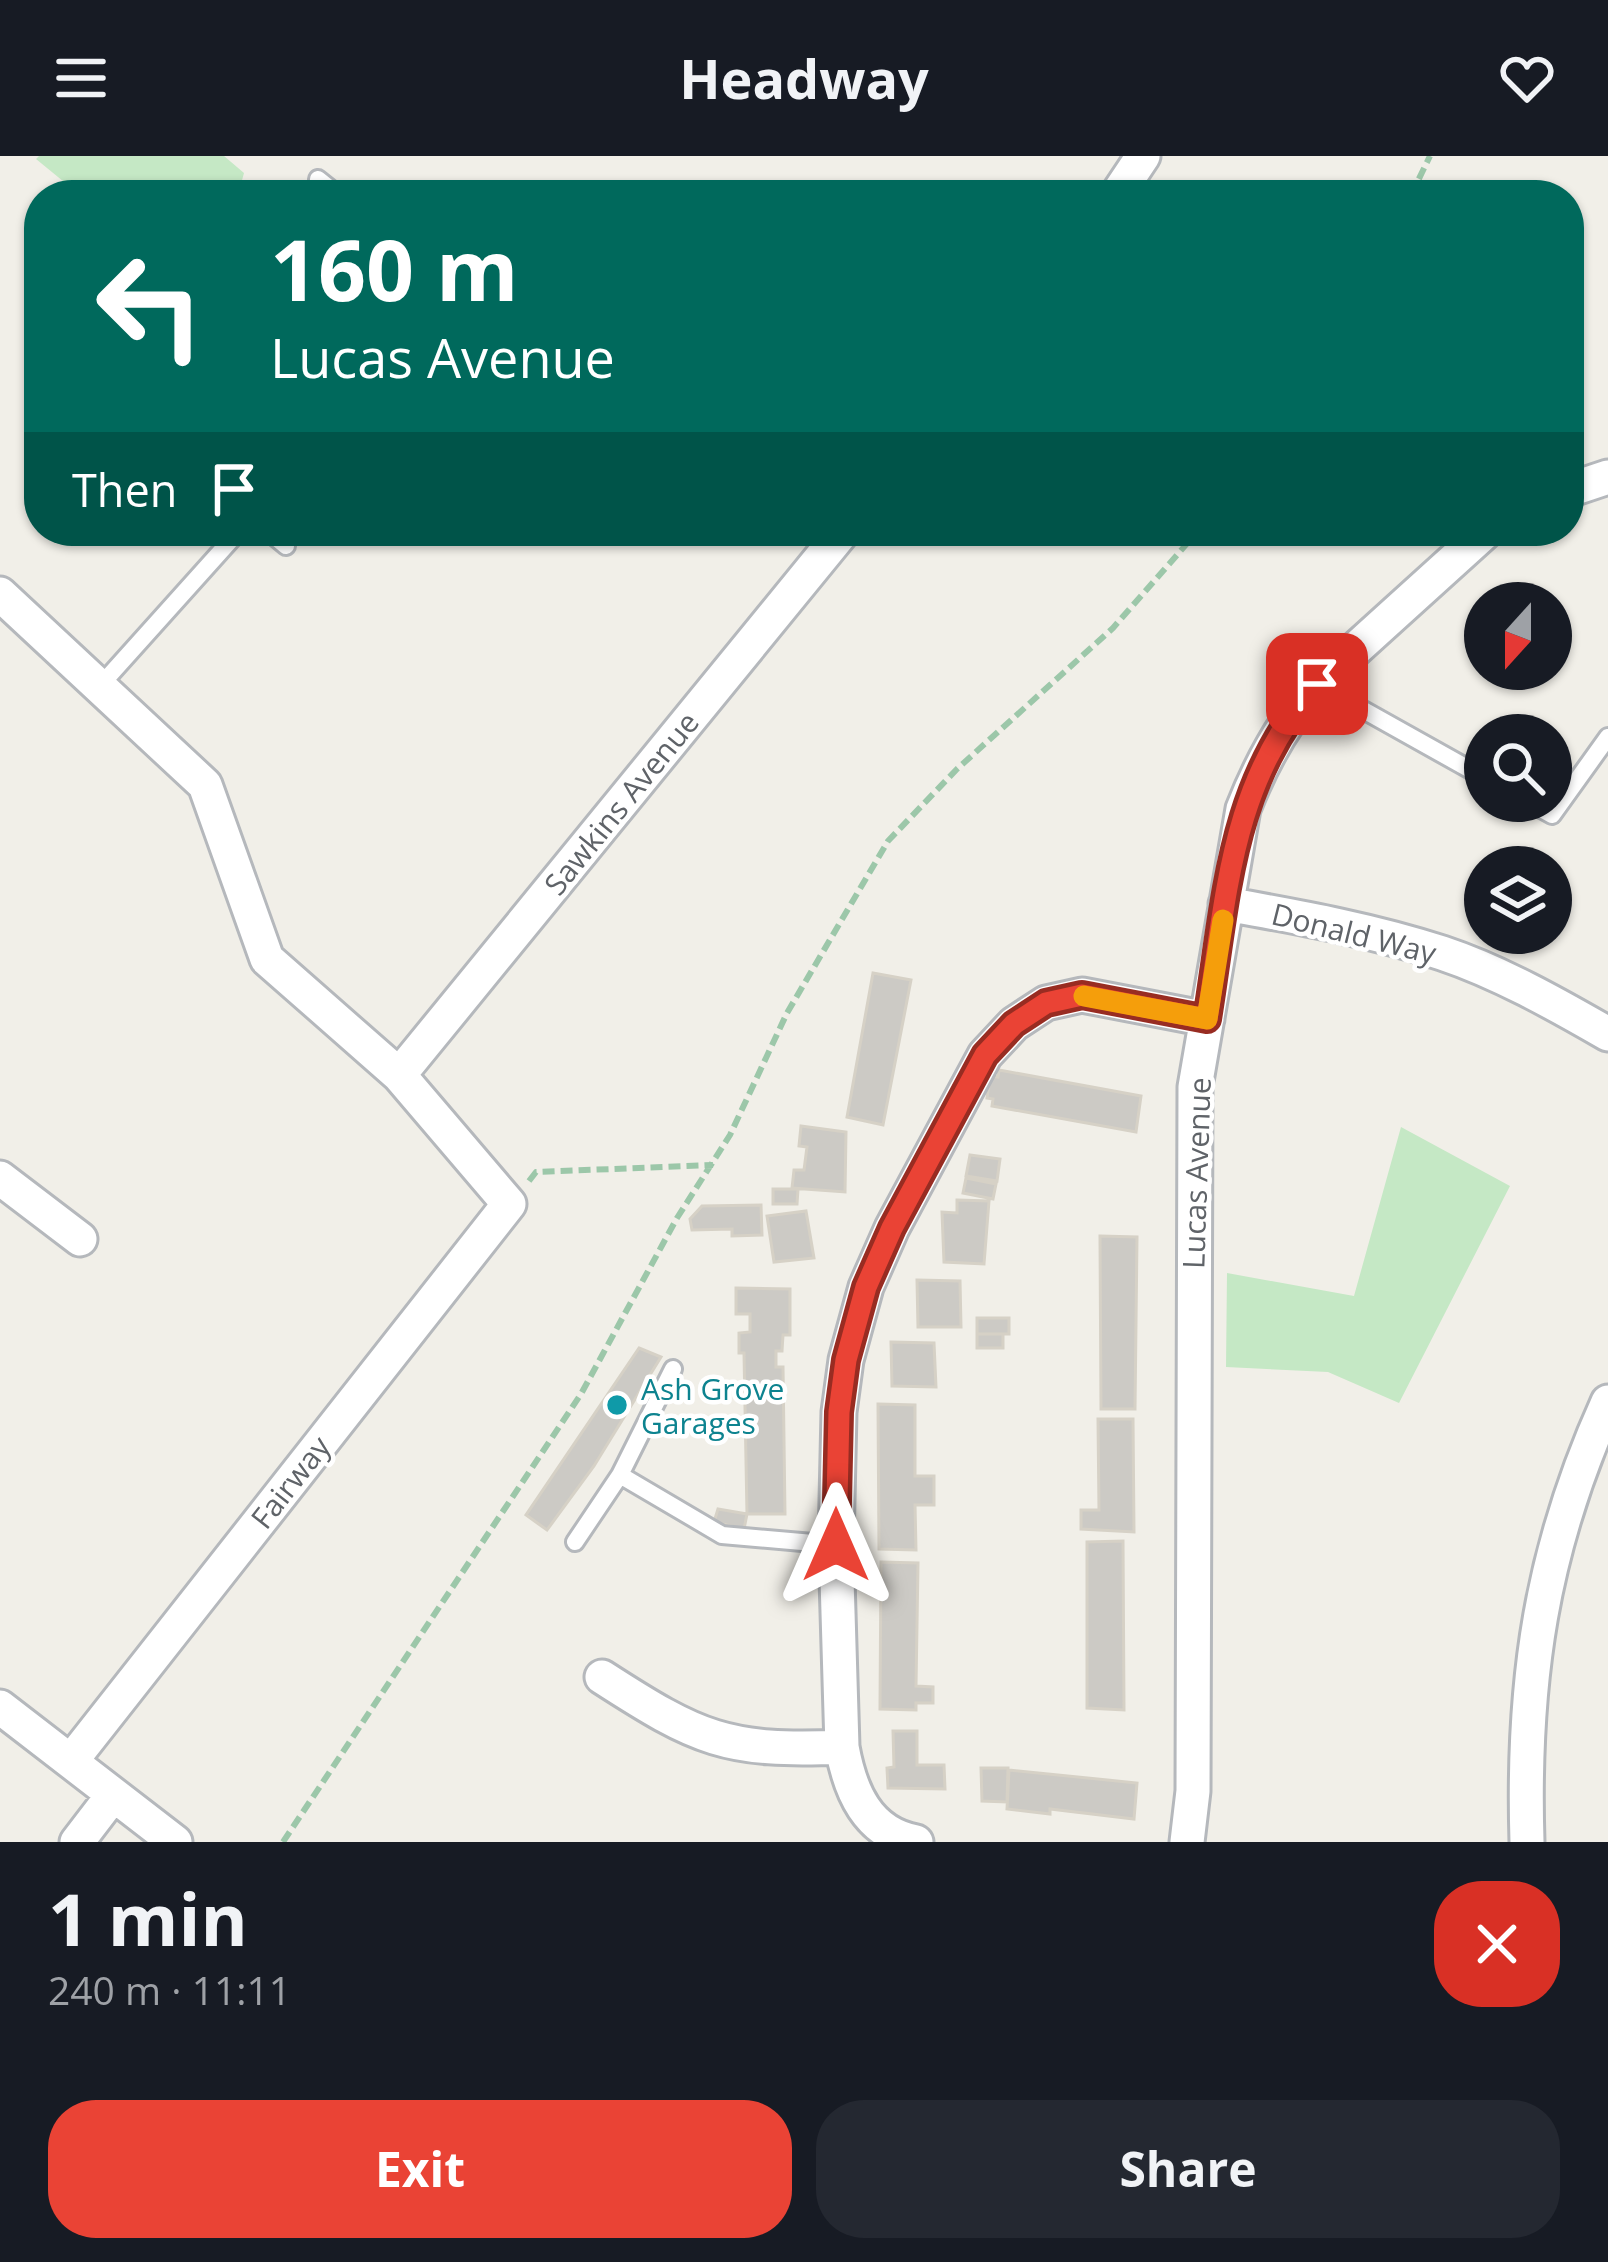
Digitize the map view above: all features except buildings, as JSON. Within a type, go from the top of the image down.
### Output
[{"type":"street","name":"Sawkins Avenue","points":[[399,1076],[819,546]]},
{"type":"street","name":"Lucas Avenue","points":[[1187,1842],[1193,1791],[1195,1087],[1243,809],[1258,769],[1294,710],[1469,546]]},
{"type":"street","points":[[0,594],[205,785],[267,959],[399,1076],[509,1204]]},
{"type":"street","name":"Donald Way","points":[[1226,904],[1330,923],[1444,954],[1559,1005],[1608,1034]]},
{"type":"street","points":[[916,1842],[877,1825],[861,1806],[848,1781],[842,1747],[836,1545],[839,1412],[846,1360],[866,1287],[892,1228],[985,1055],[1014,1024],[1046,1003],[1082,995],[1207,1019]]},
{"type":"street","points":[[0,1178],[80,1239]]},
{"type":"street","name":"Fairway","points":[[71,1761],[509,1204]]},
{"type":"street","points":[[1526,1842],[1524,1756],[1534,1645],[1558,1527],[1608,1402]]},
{"type":"street","points":[[602,1677],[672,1721],[708,1737],[758,1748],[842,1747]]},
{"type":"street","points":[[0,1706],[175,1842]]},
{"type":"street","points":[[77,1842],[113,1795]]},
{"type":"lane","points":[[100,687],[226,546]]},
{"type":"lane","points":[[1317,684],[1464,766]]},
{"type":"lane","points":[[1572,787],[1608,737]]},
{"type":"lane","points":[[574,1541],[620,1474],[673,1369]]},
{"type":"lane","points":[[620,1474],[722,1535],[836,1545]]},
{"type":"path","points":[[283,1842],[581,1394],[677,1217],[713,1165],[787,1013],[888,841],[957,769],[1112,628],[1185,546]]},
{"type":"path","points":[[509,1204],[536,1172],[713,1165]]},
{"type":"green space","points":[[224,156],[244,173],[242,180],[62,180],[36,159]]},
{"type":"green space","points":[[1401,1127],[1510,1186],[1399,1403],[1328,1372],[1226,1367],[1227,1273],[1354,1296]]},
{"type":"slow traffic","points":[[1084,996],[1207,1019],[1223,920]]},
{"type":"place","name":"Ash Grove Garages","points":[[617,1405]]},
{"type":"route","points":[[836,1545],[839,1412],[846,1360],[866,1287],[892,1228],[985,1055],[1014,1024],[1046,1003],[1082,995],[1207,1019],[1243,809],[1258,769],[1294,710],[1317,684]]}]
